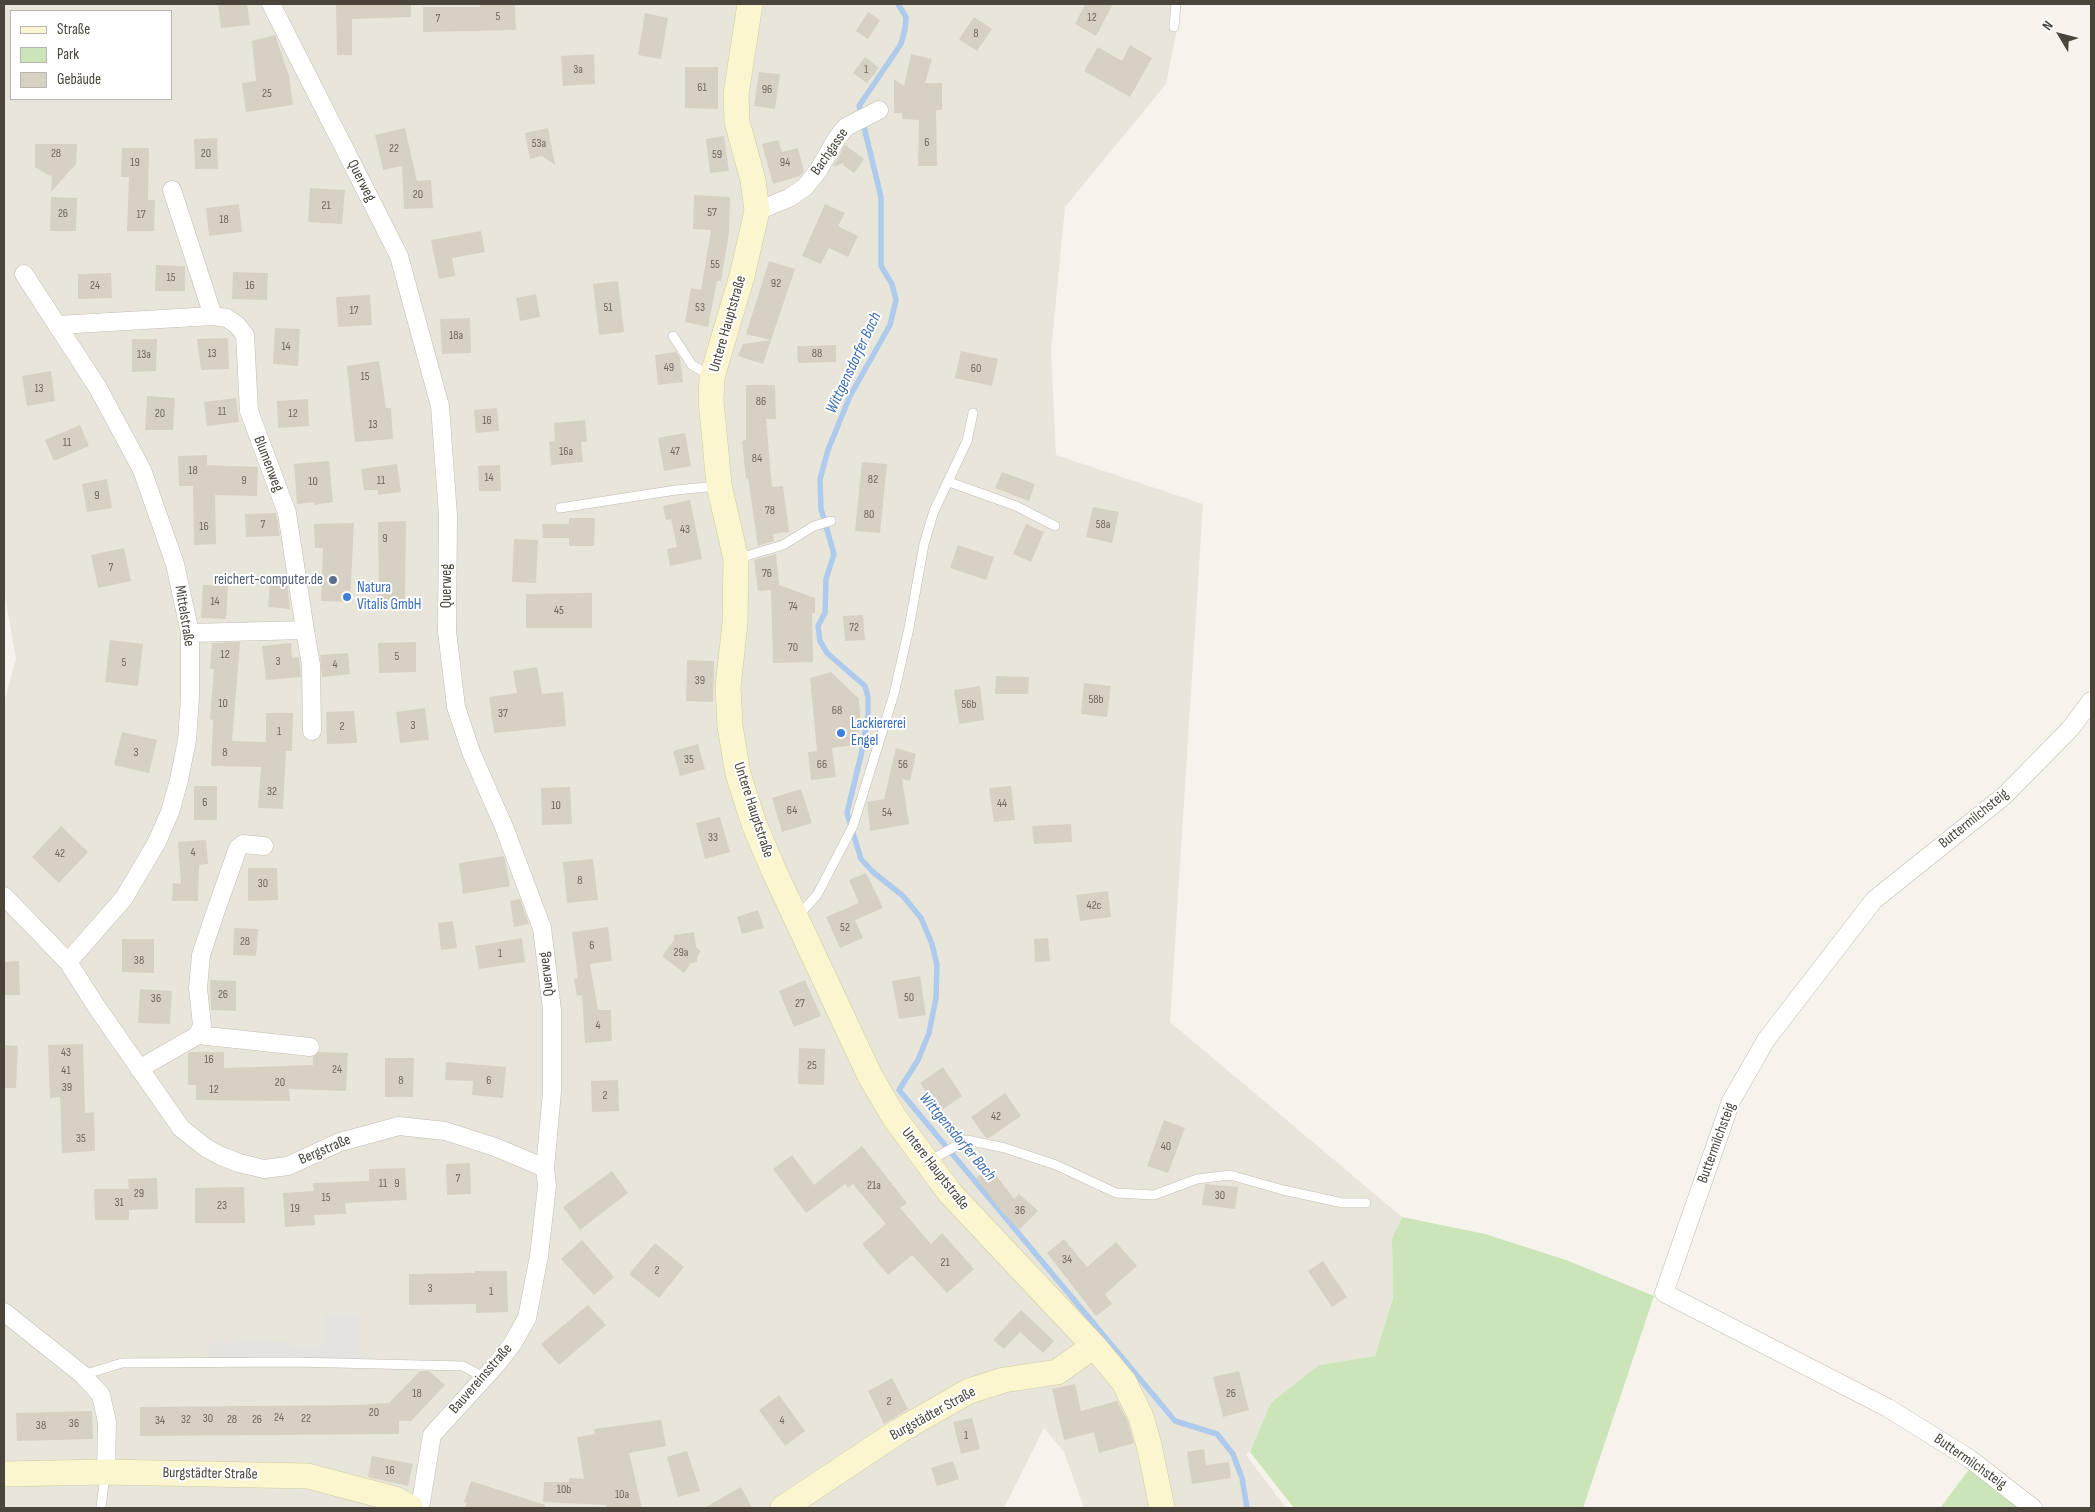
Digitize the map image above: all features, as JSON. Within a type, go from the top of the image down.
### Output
[{"type":"street","name":"Querweg","points":[[271,4],[399,256],[440,406],[448,516],[447,632],[456,707],[471,752],[504,827],[542,928],[552,1010],[552,1092],[546,1168],[547,1186]]},
{"type":"street","name":"Untere Hauptstraße","points":[[750,4],[736,94],[737,122],[753,180],[757,211],[744,268],[712,376],[712,425],[719,486],[736,559],[735,623],[728,687],[730,726],[738,774],[754,824],[870,1076],[894,1117],[932,1159],[978,1223],[1094,1346],[1124,1382],[1141,1417],[1156,1472],[1162,1508]]},
{"type":"street","name":"Bachgasse","points":[[757,211],[788,198],[805,187],[818,171],[837,138],[867,115]]},
{"type":"street","points":[[172,190],[213,316]]},
{"type":"street","name":"Mittelstraße","points":[[24,274],[58,325],[124,433],[142,470],[175,564],[190,633],[190,698],[187,740],[180,780],[170,812],[157,842],[124,898],[68,962]]},
{"type":"street","name":"Blumenweg","points":[[58,325],[213,316],[227,318],[237,325],[245,335],[249,411],[287,512],[311,665],[312,731]]},
{"type":"street","points":[[190,633],[306,630]]},
{"type":"street","name":"Buttermilchsteig","points":[[2033,1508],[1970,1459],[1888,1408],[1664,1293],[1731,1101],[1766,1040],[1874,900],[2004,796],[2070,729],[2091,701]]},
{"type":"street","points":[[198,1035],[202,1025],[198,988],[201,955],[223,889],[238,848],[243,844],[264,846]]},
{"type":"street","name":"Bergstraße","points":[[4,896],[68,962],[181,1128],[206,1148],[239,1164],[264,1169],[288,1166],[340,1142],[399,1126],[445,1131],[495,1147],[546,1168]]},
{"type":"street","points":[[140,1069],[198,1035],[310,1047]]},
{"type":"street","name":"Bauvereinsstraße","points":[[420,1508],[432,1436],[485,1378],[513,1343],[527,1318],[539,1256],[547,1186]]},
{"type":"street","points":[[4,1312],[83,1375],[101,1395],[107,1422],[106,1472]]},
{"type":"street","name":"Burgstädter Straße","points":[[783,1508],[899,1431],[969,1391],[1004,1380],[1057,1372],[1094,1346]]},
{"type":"street","name":"Burgstädter Straße","points":[[4,1474],[106,1472],[308,1476],[395,1499],[411,1508]]},
{"type":"lane","points":[[1174,27],[1176,4]]},
{"type":"lane","points":[[673,336],[692,365],[712,376]]},
{"type":"lane","points":[[797,917],[817,895],[854,826],[894,694],[909,628],[924,544],[934,511],[949,482],[974,414]]},
{"type":"lane","points":[[949,482],[1016,506],[1055,526]]},
{"type":"lane","points":[[560,508],[676,490],[719,486]]},
{"type":"lane","points":[[736,559],[783,545],[814,526],[831,521]]},
{"type":"lane","points":[[932,1159],[966,1140],[1005,1148],[1056,1165],[1116,1193],[1154,1195],[1196,1179],[1230,1175],[1334,1202],[1366,1203]]},
{"type":"lane","points":[[83,1375],[122,1363],[293,1362],[463,1366],[485,1378]]},
{"type":"lane","points":[[101,1508],[106,1472]]},
{"type":"shaded area","points":[[4,4],[1182,4],[1166,84],[1065,207],[1051,352],[1056,455],[1203,504],[1170,1022],[1402,1217],[1392,1239],[1393,1298],[1375,1356],[1319,1365],[1246,1455],[1286,1508],[1084,1508],[1064,1452],[1044,1428],[1004,1508],[4,1508],[4,702],[16,659],[4,591]]},
{"type":"shaded area","points":[[359,1314],[359,1360],[209,1357],[209,1343],[290,1342],[290,1346],[323,1347],[324,1315]]},
{"type":"green space","points":[[1402,1217],[1485,1234],[1566,1260],[1654,1296],[1583,1508],[1294,1508],[1250,1452],[1271,1403],[1319,1365],[1375,1356],[1393,1298],[1392,1239]]},
{"type":"green space","points":[[1971,1467],[2023,1508],[1940,1508]]},
{"type":"building","points":[[218,4],[247,4],[250,25],[221,28]]},
{"type":"building","points":[[336,4],[411,4],[411,17],[352,19],[352,55],[337,55]]},
{"type":"building","points":[[480,4],[515,4],[516,30],[423,32],[423,7],[480,7]]},
{"type":"building","points":[[1085,4],[1113,4],[1096,36],[1075,24]]},
{"type":"building","points":[[868,12],[880,20],[868,39],[856,31]]},
{"type":"building","points":[[645,13],[668,18],[661,59],[638,55]]},
{"type":"building","points":[[974,17],[992,29],[977,51],[959,39]]},
{"type":"building","points":[[275,35],[289,76],[293,105],[246,112],[242,83],[256,81],[252,41]]},
{"type":"building","points":[[1130,45],[1152,58],[1130,97],[1084,71],[1098,47],[1122,61]]},
{"type":"building","points":[[594,54],[595,84],[563,86],[561,56]]},
{"type":"building","points":[[911,54],[932,59],[925,83],[942,83],[942,110],[936,110],[937,166],[918,166],[919,120],[902,119],[902,113],[894,113],[894,79],[904,86]]},
{"type":"building","points":[[865,57],[879,68],[867,83],[853,73]]},
{"type":"building","points":[[685,67],[718,67],[718,109],[685,108]]},
{"type":"building","points":[[759,72],[780,74],[775,109],[754,106]]},
{"type":"building","points":[[405,128],[417,181],[431,180],[433,208],[404,209],[402,166],[383,170],[375,135]]},
{"type":"building","points":[[548,128],[555,165],[542,156],[530,159],[525,133]]},
{"type":"building","points":[[724,136],[729,171],[710,173],[706,139]]},
{"type":"building","points":[[217,138],[218,169],[195,169],[194,139]]},
{"type":"building","points":[[778,140],[782,152],[798,148],[804,171],[800,176],[773,184],[762,144]]},
{"type":"building","points":[[35,144],[77,144],[76,164],[51,192],[52,174],[50,176],[35,167]]},
{"type":"building","points":[[845,145],[864,159],[854,173],[843,165],[844,163],[833,167]]},
{"type":"building","points":[[122,148],[149,148],[148,200],[155,200],[154,231],[127,231],[129,177],[121,177]]},
{"type":"building","points":[[310,188],[345,190],[342,224],[308,222]]},
{"type":"building","points":[[694,195],[730,197],[729,233],[721,281],[717,281],[708,327],[685,322],[691,288],[701,290],[711,230],[693,229]]},
{"type":"building","points":[[51,197],[77,198],[76,231],[50,231]]},
{"type":"building","points":[[239,204],[242,232],[209,236],[206,208]]},
{"type":"building","points":[[825,204],[845,213],[838,226],[858,236],[848,257],[829,248],[821,264],[802,256]]},
{"type":"building","points":[[481,231],[485,252],[452,258],[455,276],[439,279],[431,240]]},
{"type":"building","points":[[769,261],[795,269],[771,340],[746,334]]},
{"type":"building","points":[[156,265],[185,266],[185,291],[155,291]]},
{"type":"building","points":[[233,272],[268,273],[267,300],[232,299]]},
{"type":"building","points":[[111,273],[112,298],[78,299],[78,274]]},
{"type":"building","points":[[618,281],[624,332],[599,335],[593,284]]},
{"type":"building","points":[[536,294],[540,317],[520,321],[516,298]]},
{"type":"building","points":[[370,295],[372,325],[338,327],[336,297]]},
{"type":"building","points":[[470,318],[471,353],[442,354],[440,319]]},
{"type":"building","points":[[275,328],[300,329],[298,366],[273,364]]},
{"type":"building","points":[[228,338],[229,369],[201,370],[197,339]]},
{"type":"building","points":[[132,339],[157,339],[156,371],[132,372]]},
{"type":"building","points":[[771,340],[763,364],[738,356],[743,344]]},
{"type":"building","points":[[836,345],[836,362],[798,363],[797,346]]},
{"type":"building","points":[[961,351],[998,359],[992,386],[955,378]]},
{"type":"building","points":[[676,352],[680,358],[683,382],[658,385],[655,355]]},
{"type":"building","points":[[379,361],[386,408],[391,408],[393,439],[355,442],[347,366]]},
{"type":"building","points":[[51,371],[55,401],[27,406],[22,376]]},
{"type":"building","points":[[746,385],[775,385],[776,419],[766,419],[772,487],[783,486],[789,532],[773,534],[774,541],[758,546],[748,478],[746,479],[742,441],[746,440]]},
{"type":"building","points":[[147,396],[175,398],[173,430],[145,430]]},
{"type":"building","points":[[236,398],[239,422],[207,426],[204,402]]},
{"type":"building","points":[[308,399],[309,426],[278,428],[277,401]]},
{"type":"building","points":[[497,408],[499,431],[476,433],[474,410]]},
{"type":"building","points":[[585,420],[587,442],[581,442],[583,462],[551,465],[549,442],[555,441],[554,423]]},
{"type":"building","points":[[80,425],[89,446],[54,461],[45,440]]},
{"type":"building","points":[[685,433],[691,466],[664,471],[658,438]]},
{"type":"building","points":[[207,455],[207,465],[258,467],[257,496],[215,495],[216,544],[194,545],[193,486],[179,486],[178,456]]},
{"type":"building","points":[[329,461],[333,502],[314,505],[314,502],[297,504],[294,464]]},
{"type":"building","points":[[862,462],[887,464],[880,533],[855,531]]},
{"type":"building","points":[[397,464],[401,492],[378,495],[378,490],[364,490],[361,469]]},
{"type":"building","points":[[500,465],[501,491],[479,491],[478,466]]},
{"type":"building","points":[[1002,472],[1035,484],[1029,501],[995,488]]},
{"type":"building","points":[[107,479],[112,508],[87,512],[82,484]]},
{"type":"building","points":[[690,500],[702,559],[670,566],[667,549],[677,547],[671,519],[666,520],[663,506]]},
{"type":"building","points":[[1093,507],[1119,512],[1112,543],[1086,537]]},
{"type":"building","points":[[276,513],[280,536],[246,537],[245,514]]},
{"type":"building","points":[[569,518],[595,518],[594,546],[569,546],[569,538],[543,538],[542,524],[569,524]]},
{"type":"building","points":[[406,521],[405,600],[379,600],[378,522]]},
{"type":"building","points":[[354,523],[350,602],[321,601],[323,548],[315,548],[314,524]]},
{"type":"building","points":[[1026,524],[1044,532],[1031,562],[1013,554]]},
{"type":"building","points":[[514,539],[538,540],[536,583],[512,582]]},
{"type":"building","points":[[958,545],[994,557],[986,580],[950,568]]},
{"type":"building","points":[[124,548],[131,581],[98,588],[91,555]]},
{"type":"building","points":[[776,554],[779,585],[815,598],[815,613],[812,613],[813,662],[773,663],[771,590],[758,591],[754,560]]},
{"type":"building","points":[[270,581],[287,582],[290,609],[268,607]]},
{"type":"building","points":[[203,585],[228,586],[226,619],[201,618]]},
{"type":"building","points":[[592,593],[592,628],[526,628],[526,594]]},
{"type":"building","points":[[863,615],[865,640],[845,641],[843,616]]},
{"type":"building","points":[[110,640],[143,644],[138,686],[105,682]]},
{"type":"building","points":[[240,642],[232,741],[266,742],[266,713],[293,713],[292,751],[286,751],[283,809],[258,808],[261,767],[211,766],[213,720],[210,719],[214,669],[210,669],[212,643]]},
{"type":"building","points":[[416,642],[416,672],[379,673],[378,643]]},
{"type":"building","points":[[291,643],[292,658],[299,657],[301,677],[266,680],[262,646]]},
{"type":"building","points":[[348,653],[350,674],[322,677],[320,655]]},
{"type":"building","points":[[687,660],[714,661],[713,702],[686,701]]},
{"type":"building","points":[[537,667],[542,694],[563,692],[566,726],[494,733],[489,697],[517,693],[513,671]]},
{"type":"building","points":[[831,672],[859,699],[861,723],[856,745],[832,748],[836,777],[811,780],[808,752],[817,751],[810,678]]},
{"type":"building","points":[[996,676],[1029,677],[1028,694],[995,694]]},
{"type":"building","points":[[1084,683],[1111,686],[1107,717],[1081,714]]},
{"type":"building","points":[[980,686],[984,720],[959,724],[954,690]]},
{"type":"building","points":[[425,708],[429,740],[400,743],[396,712]]},
{"type":"building","points":[[354,711],[357,743],[327,744],[326,712]]},
{"type":"building","points":[[122,732],[157,740],[149,773],[114,765]]},
{"type":"building","points":[[698,744],[705,769],[680,776],[673,751]]},
{"type":"building","points":[[896,748],[916,754],[910,781],[902,779],[909,824],[870,831],[867,802],[884,799]]},
{"type":"building","points":[[194,786],[217,786],[217,820],[194,820]]},
{"type":"building","points":[[1011,786],[1015,820],[994,822],[989,788]]},
{"type":"building","points":[[570,787],[572,824],[542,825],[541,788]]},
{"type":"building","points":[[801,789],[812,823],[782,832],[772,798]]},
{"type":"building","points":[[720,817],[730,852],[705,859],[696,823]]},
{"type":"building","points":[[1071,824],[1072,842],[1034,844],[1032,826]]},
{"type":"building","points":[[61,826],[88,852],[59,883],[32,857]]},
{"type":"building","points":[[206,840],[208,864],[199,865],[198,901],[172,901],[173,883],[181,884],[178,842]]},
{"type":"building","points":[[504,856],[510,886],[463,894],[459,863]]},
{"type":"building","points":[[593,859],[598,900],[567,903],[563,862]]},
{"type":"building","points":[[248,868],[277,868],[278,900],[248,901]]},
{"type":"building","points":[[866,873],[883,908],[855,920],[863,938],[840,948],[826,917],[859,903],[849,880]]},
{"type":"building","points":[[1108,891],[1111,917],[1080,921],[1076,895]]},
{"type":"building","points":[[520,899],[529,924],[514,927],[510,901]]},
{"type":"building","points":[[758,910],[764,928],[742,934],[737,917]]},
{"type":"building","points":[[453,921],[457,948],[441,950],[438,923]]},
{"type":"building","points":[[608,927],[612,961],[590,964],[598,1010],[611,1010],[612,1041],[585,1043],[582,995],[577,996],[574,979],[578,978],[572,932]]},
{"type":"building","points":[[234,928],[258,929],[256,956],[233,955]]},
{"type":"building","points":[[694,932],[696,947],[701,951],[697,957],[697,962],[691,963],[684,973],[662,956],[674,940],[674,935]]},
{"type":"building","points":[[522,938],[525,962],[479,969],[475,946]]},
{"type":"building","points":[[1048,938],[1050,961],[1035,962],[1034,939]]},
{"type":"building","points":[[122,939],[154,939],[154,973],[122,972]]},
{"type":"building","points":[[19,961],[20,995],[4,995],[4,962]]},
{"type":"building","points":[[920,976],[926,1015],[899,1019],[892,981]]},
{"type":"building","points":[[210,980],[236,981],[236,1011],[211,1010]]},
{"type":"building","points":[[805,980],[821,1016],[794,1027],[779,991]]},
{"type":"building","points":[[140,989],[172,991],[170,1024],[138,1023]]},
{"type":"building","points":[[83,1044],[85,1113],[94,1112],[95,1151],[62,1153],[60,1097],[50,1098],[48,1045]]},
{"type":"building","points":[[4,1045],[18,1046],[16,1088],[4,1088]]},
{"type":"building","points":[[799,1048],[825,1049],[824,1085],[798,1084]]},
{"type":"building","points":[[224,1052],[224,1068],[313,1065],[313,1057],[319,1052],[348,1053],[346,1091],[289,1089],[290,1101],[196,1100],[196,1085],[188,1085],[188,1053]]},
{"type":"building","points":[[385,1058],[414,1058],[413,1097],[385,1097]]},
{"type":"building","points":[[446,1062],[506,1067],[503,1098],[472,1095],[473,1081],[445,1080]]},
{"type":"building","points":[[943,1067],[962,1096],[939,1112],[920,1083]]},
{"type":"building","points":[[618,1080],[619,1111],[592,1112],[591,1081]]},
{"type":"building","points":[[1005,1093],[1021,1116],[989,1138],[985,1137],[971,1117]]},
{"type":"building","points":[[1164,1120],[1185,1128],[1168,1173],[1147,1166]]},
{"type":"building","points":[[862,1146],[907,1203],[900,1208],[931,1244],[942,1233],[974,1269],[947,1293],[912,1255],[888,1275],[862,1244],[886,1224],[853,1184],[848,1188],[845,1184],[806,1213],[773,1169],[792,1155],[814,1185]]},
{"type":"building","points":[[470,1163],[471,1194],[447,1195],[446,1164]]},
{"type":"building","points":[[990,1167],[1014,1199],[1019,1194],[1038,1211],[1020,1229],[1004,1214],[976,1178]]},
{"type":"building","points":[[405,1168],[407,1200],[345,1203],[346,1214],[314,1215],[315,1225],[285,1227],[283,1193],[314,1191],[313,1183],[369,1181],[369,1169]]},
{"type":"building","points":[[612,1171],[628,1193],[580,1230],[563,1207]]},
{"type":"building","points":[[157,1178],[158,1209],[129,1210],[129,1220],[95,1220],[94,1189],[129,1189],[128,1179]]},
{"type":"building","points":[[1205,1184],[1238,1187],[1235,1209],[1202,1205]]},
{"type":"building","points":[[244,1187],[245,1223],[195,1223],[195,1188]]},
{"type":"building","points":[[1064,1239],[1087,1267],[1116,1242],[1137,1266],[1105,1294],[1112,1304],[1096,1316],[1047,1253]]},
{"type":"building","points":[[582,1240],[614,1277],[594,1295],[561,1259]]},
{"type":"building","points":[[655,1243],[684,1267],[659,1298],[629,1274]]},
{"type":"building","points":[[1323,1261],[1347,1297],[1332,1307],[1308,1271]]},
{"type":"building","points":[[475,1271],[507,1271],[508,1312],[476,1313],[476,1304],[409,1305],[409,1274],[475,1273]]},
{"type":"building","points":[[588,1305],[606,1325],[559,1365],[541,1344]]},
{"type":"building","points":[[1021,1310],[1054,1341],[1043,1353],[1020,1332],[1004,1349],[993,1340]]},
{"type":"building","points":[[420,1371],[429,1371],[445,1385],[411,1421],[399,1421],[399,1434],[140,1436],[140,1407],[389,1403]]},
{"type":"building","points":[[1239,1371],[1249,1410],[1223,1417],[1213,1377]]},
{"type":"building","points":[[892,1378],[908,1409],[884,1424],[868,1391]]},
{"type":"building","points":[[1075,1384],[1081,1411],[1117,1401],[1128,1422],[1134,1443],[1099,1453],[1094,1432],[1064,1440],[1052,1389]]},
{"type":"building","points":[[779,1395],[805,1431],[785,1446],[759,1410]]},
{"type":"building","points":[[92,1411],[93,1439],[17,1441],[16,1413]]},
{"type":"building","points":[[972,1418],[980,1449],[961,1454],[953,1422]]},
{"type":"building","points":[[661,1420],[666,1446],[629,1453],[642,1508],[606,1508],[606,1505],[543,1502],[544,1482],[569,1482],[569,1478],[584,1479],[577,1437],[595,1434],[594,1429]]},
{"type":"building","points":[[1204,1449],[1206,1465],[1229,1462],[1231,1478],[1192,1484],[1187,1452]]},
{"type":"building","points":[[687,1451],[700,1491],[678,1497],[667,1457]]},
{"type":"building","points":[[372,1456],[413,1464],[408,1486],[368,1477]]},
{"type":"building","points":[[953,1461],[959,1479],[937,1486],[931,1468]]},
{"type":"building","points":[[471,1481],[545,1505],[545,1508],[465,1508],[467,1503],[464,1502]]},
{"type":"building","points":[[741,1487],[752,1508],[704,1508]]},
{"type":"waterway","name":"Wittgensdorfer Bach","points":[[898,4],[906,17],[901,44],[859,106],[881,197],[881,266],[892,284],[896,300],[890,325],[850,396],[828,450],[820,479],[821,509],[834,554],[826,579],[825,613],[818,626],[820,641],[827,653],[865,686],[868,697],[868,716],[861,755],[847,813],[861,859],[873,872],[903,896],[921,918],[932,944],[937,965],[936,998],[929,1033],[918,1060],[899,1090],[1175,1421],[1217,1434],[1233,1454],[1242,1478],[1247,1508]]},
{"type":"place","name":"reichert-computer.de","points":[[333,580]]},
{"type":"place","name":"Natura Vitalis GmbH","points":[[347,597]]},
{"type":"place","name":"Lackiererei Engel","points":[[841,733]]}]
